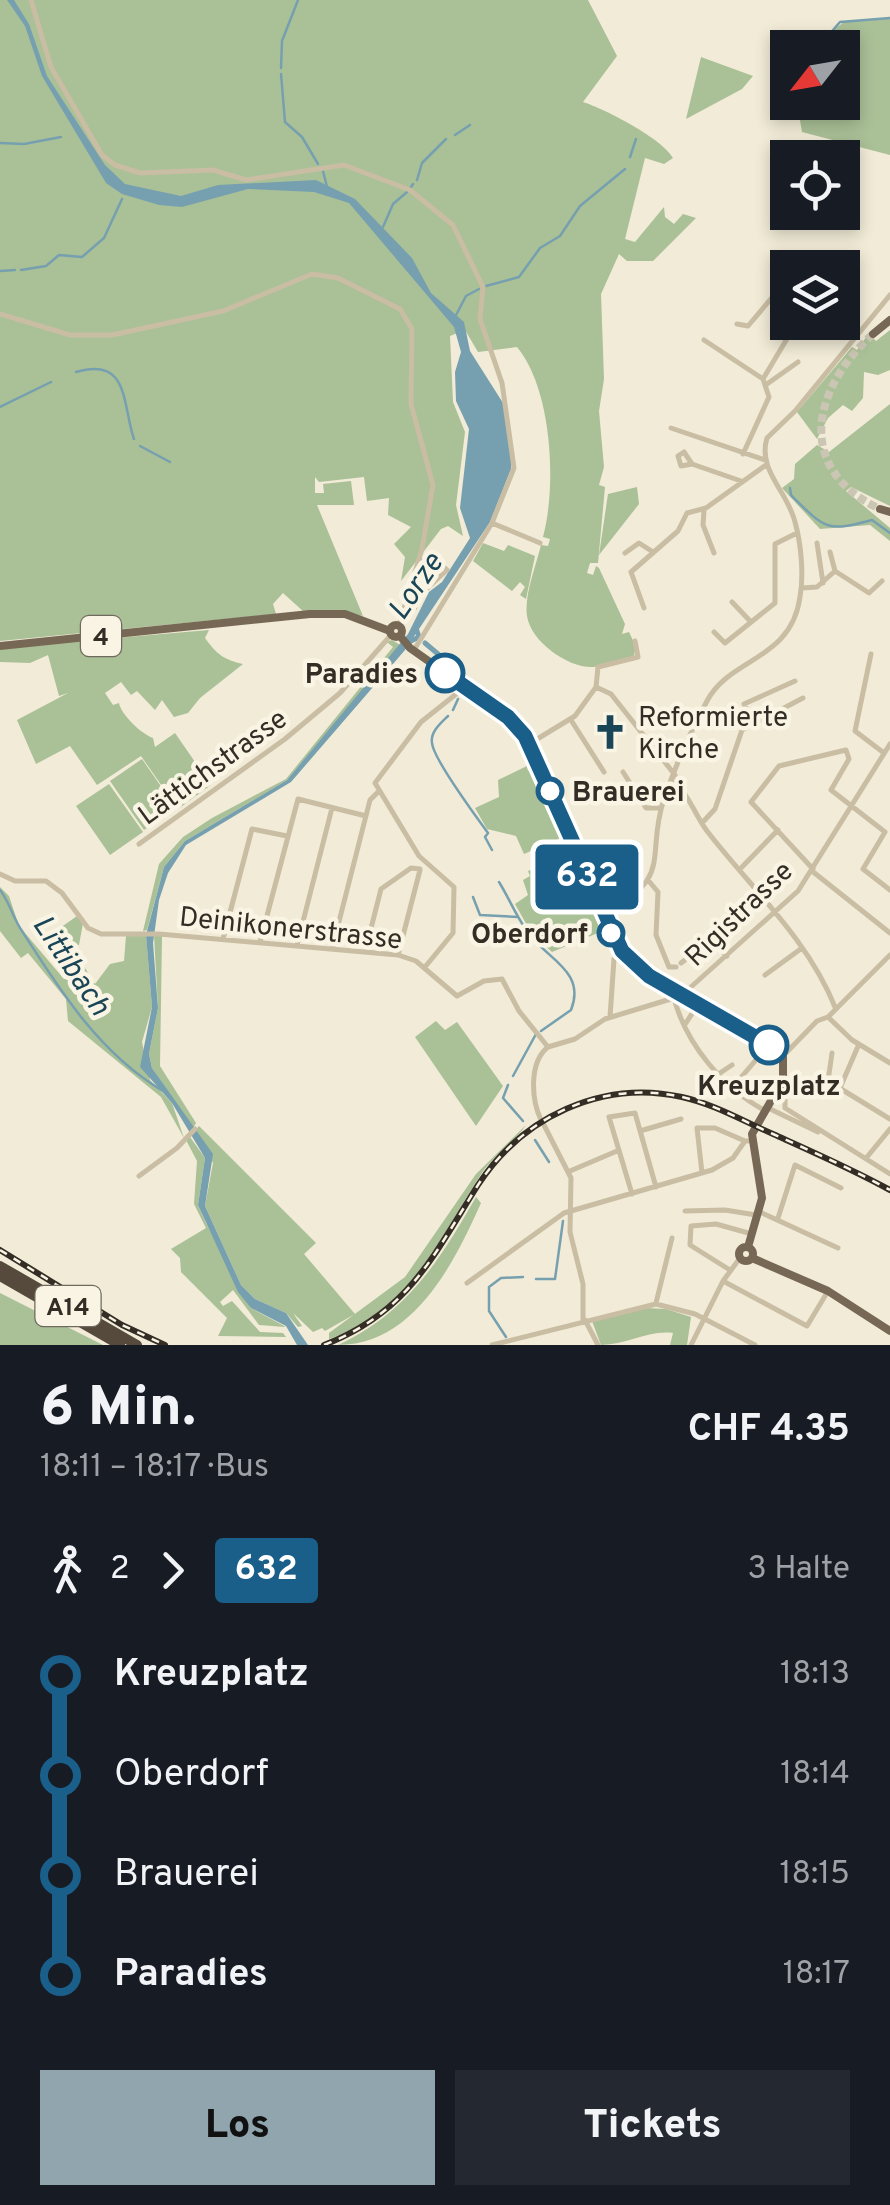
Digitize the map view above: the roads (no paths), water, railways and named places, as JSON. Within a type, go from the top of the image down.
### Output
[{"type":"highway","name":"A14","points":[[0,1266],[137,1345]]},
{"type":"highway","name":"A14","points":[[0,1276],[120,1345]]},
{"type":"main road","points":[[873,334],[890,320]]},
{"type":"main road","points":[[880,508],[890,512]]},
{"type":"main road","name":"4","points":[[0,646],[310,614],[345,614],[392,633]]},
{"type":"main road","points":[[392,633],[508,717],[530,744],[622,951],[639,969],[678,995],[783,1056],[784,1077],[751,1140],[762,1186],[759,1214],[748,1247],[752,1258]]},
{"type":"main road","points":[[748,1247],[740,1250],[740,1258],[752,1258],[828,1291],[890,1331]]},
{"type":"street","points":[[31,0],[50,67],[109,162],[140,173],[212,170],[246,180],[344,166],[410,190],[453,225],[482,287],[483,328],[502,383],[513,450],[508,490],[492,523],[412,649]]},
{"type":"street","points":[[0,314],[70,335],[112,336],[223,311],[312,274],[338,278],[400,309],[412,330],[412,404],[433,485],[422,549],[392,633]]},
{"type":"street","points":[[602,913],[626,901],[648,879],[658,856],[662,808],[708,698],[780,642],[794,622],[802,588],[797,532],[793,514],[766,462],[764,446],[771,430],[795,410],[890,294]]},
{"type":"street","points":[[737,324],[748,326],[770,299]]},
{"type":"street","points":[[704,340],[765,382]]},
{"type":"street","points":[[742,454],[767,404],[765,382],[787,340]]},
{"type":"street","points":[[765,382],[798,362]]},
{"type":"street","points":[[671,428],[766,462]]},
{"type":"street","points":[[644,608],[631,572],[678,532],[687,513],[706,508],[766,462]]},
{"type":"street","points":[[692,464],[741,482]]},
{"type":"street","points":[[706,508],[702,519],[714,553]]},
{"type":"street","points":[[492,523],[540,543]]},
{"type":"street","points":[[714,632],[726,643],[774,603],[778,592],[775,544],[797,532]]},
{"type":"street","points":[[816,543],[823,584]]},
{"type":"street","points":[[624,553],[639,544],[653,552]]},
{"type":"street","points":[[830,552],[835,571],[869,593],[882,581]]},
{"type":"street","points":[[403,611],[414,609],[422,593],[446,570],[430,556],[423,560]]},
{"type":"street","points":[[802,588],[823,584],[835,571]]},
{"type":"street","points":[[732,602],[751,622]]},
{"type":"street","name":"Lättichstrasse","points":[[140,844],[340,694],[392,633]]},
{"type":"street","points":[[530,744],[570,720],[596,687],[598,667],[638,657],[635,641]]},
{"type":"street","points":[[871,654],[856,731],[884,754]]},
{"type":"street","points":[[752,722],[744,704],[795,681]]},
{"type":"street","points":[[425,967],[453,934],[454,890],[422,859],[378,793],[380,773],[425,719],[465,687]]},
{"type":"street","points":[[596,687],[611,694],[674,777],[702,823],[802,948],[835,1007]]},
{"type":"street","points":[[702,823],[715,809],[726,770],[738,754],[742,730],[802,698]]},
{"type":"street","points":[[570,720],[604,772]]},
{"type":"street","name":"Rigistrasse","points":[[678,995],[774,914],[812,870],[890,744]]},
{"type":"street","points":[[890,890],[862,868],[885,832],[831,790],[849,759],[846,750],[776,767],[751,802],[812,870],[890,933]]},
{"type":"street","points":[[624,772],[646,808],[662,808]]},
{"type":"street","points":[[332,948],[370,800],[378,793]]},
{"type":"street","points":[[260,942],[298,799],[366,816]]},
{"type":"street","points":[[296,946],[332,807]]},
{"type":"street","points":[[223,939],[252,829],[287,836]]},
{"type":"street","points":[[741,868],[778,830]]},
{"type":"street","points":[[398,955],[422,859]]},
{"type":"street","points":[[365,952],[381,889],[412,868],[420,870]]},
{"type":"street","name":"Deinikonerstrasse","points":[[0,874],[14,881],[38,880],[54,886],[93,931],[109,936],[156,934],[398,955],[425,967],[457,996],[484,981],[502,979],[519,1011],[548,1047]]},
{"type":"street","points":[[648,879],[658,892],[657,942],[669,967],[678,965],[711,940],[727,956]]},
{"type":"street","points":[[764,975],[802,948]]},
{"type":"street","points":[[610,1018],[614,959],[622,951]]},
{"type":"street","points":[[783,1056],[890,956]]},
{"type":"street","points":[[598,1345],[584,1320],[584,1284],[572,1245],[570,1171],[542,1122],[534,1087],[539,1056],[548,1047],[576,1039],[610,1018],[678,995],[686,1023],[717,1075],[731,1089],[867,1157],[890,1174]]},
{"type":"street","points":[[686,1023],[698,1004]]},
{"type":"street","points":[[828,1018],[890,1063]]},
{"type":"street","points":[[840,1088],[859,1044]]},
{"type":"street","points":[[731,1089],[769,1045]]},
{"type":"street","points":[[832,1054],[826,1079],[890,1119]]},
{"type":"street","points":[[717,1075],[732,1065]]},
{"type":"street","points":[[784,1077],[782,1104],[818,1132]]},
{"type":"street","points":[[632,1194],[609,1118],[633,1111],[656,1187]]},
{"type":"street","points":[[640,1131],[681,1120]]},
{"type":"street","points":[[467,1283],[571,1212],[702,1174],[725,1164],[751,1140],[715,1128],[697,1128],[702,1174]]},
{"type":"street","points":[[139,1176],[195,1129]]},
{"type":"street","points":[[867,1157],[890,1129]]},
{"type":"street","points":[[570,1171],[617,1152]]},
{"type":"street","points":[[778,1218],[795,1165],[841,1188]]},
{"type":"street","points":[[685,1211],[725,1210],[778,1218],[838,1248]]},
{"type":"street","points":[[730,1270],[690,1245],[691,1226],[716,1224],[752,1234]]},
{"type":"street","points":[[656,1304],[672,1238]]},
{"type":"street","points":[[691,1345],[702,1318],[740,1258]]},
{"type":"street","points":[[723,1281],[806,1326],[828,1291]]},
{"type":"street","points":[[492,1345],[656,1304],[702,1318],[755,1345]]},
{"type":"street","points":[[532,1334],[533,1345]]},
{"type":"water","points":[[7,0],[14,0],[29,24],[47,76],[105,165],[125,184],[181,196],[218,185],[316,180],[355,199],[412,258],[431,293],[464,322],[470,351],[503,403],[511,469],[490,522],[405,650],[291,782],[186,845],[168,873],[159,900],[153,943],[158,1008],[149,1054],[152,1068],[213,1154],[205,1206],[241,1285],[255,1299],[286,1313],[308,1345],[297,1345],[286,1326],[251,1308],[238,1292],[198,1205],[205,1158],[172,1103],[140,1067],[152,1007],[146,935],[164,867],[185,841],[287,780],[408,634],[429,592],[442,582],[470,538],[460,508],[469,429],[456,401],[455,372],[461,352],[454,327],[349,203],[314,192],[248,189],[182,207],[122,194],[106,183],[42,76],[25,26]]},
{"type":"waterway","points":[[281,68],[282,41],[298,0]]},
{"type":"waterway","points":[[833,30],[840,22],[890,18]]},
{"type":"waterway","points":[[281,74],[285,122],[302,137],[318,164]]},
{"type":"waterway","points":[[455,135],[470,125]]},
{"type":"waterway","points":[[0,143],[24,144],[61,137]]},
{"type":"waterway","points":[[417,180],[422,163],[446,139]]},
{"type":"waterway","points":[[630,157],[636,139]]},
{"type":"waterway","points":[[486,286],[519,277],[540,248],[560,236],[580,206],[625,169]]},
{"type":"waterway","points":[[323,171],[327,187]]},
{"type":"waterway","points":[[383,227],[393,204],[407,192]]},
{"type":"waterway","points":[[21,270],[46,266],[59,255],[82,257],[104,238],[122,199]]},
{"type":"waterway","points":[[0,271],[15,270]]},
{"type":"waterway","points":[[455,317],[466,296],[479,289]]},
{"type":"waterway","points":[[76,372],[94,369],[115,377],[125,399],[134,439]]},
{"type":"waterway","points":[[0,407],[51,382]]},
{"type":"waterway","points":[[140,446],[170,462]]},
{"type":"waterway","points":[[790,488],[791,495],[803,507],[828,525],[872,520],[890,533]]},
{"type":"waterway","name":"Lorze","points":[[405,644],[419,637],[416,628]]},
{"type":"waterway","points":[[425,643],[471,682]]},
{"type":"waterway","points":[[453,710],[458,699]]},
{"type":"waterway","points":[[448,716],[433,735],[434,751],[488,833],[485,837],[492,850]]},
{"type":"waterway","points":[[499,882],[534,941],[569,975],[573,985],[571,1010],[541,1031]]},
{"type":"waterway","name":"Littibach","points":[[0,890],[37,954],[84,1020],[120,1059],[163,1091]]},
{"type":"waterway","points":[[473,897],[480,915],[518,917]]},
{"type":"waterway","points":[[513,1076],[536,1034]]},
{"type":"waterway","points":[[508,1085],[503,1098],[523,1121]]},
{"type":"waterway","points":[[535,1140],[549,1162]]},
{"type":"waterway","points":[[536,1279],[555,1279],[563,1221]]},
{"type":"waterway","points":[[506,1337],[489,1311],[489,1287],[501,1278],[523,1277]]},
{"type":"tunnel","points":[[873,334],[837,378],[821,426],[824,450],[834,472],[852,492],[880,509]]},
{"type":"railway","points":[[324,1345],[353,1332],[398,1299],[432,1258],[478,1185],[517,1140],[566,1109],[594,1099],[652,1093],[694,1100],[890,1190]]},
{"type":"railway","points":[[0,1250],[122,1325],[165,1345]]},
{"type":"place","name":"Paradies","points":[[445,673]]},
{"type":"place","name":"Reformierte Kirche","points":[[610,732]]},
{"type":"place","name":"Brauerei","points":[[550,791]]},
{"type":"place","name":"Oberdorf","points":[[611,933]]},
{"type":"place","name":"Kreuzplatz","points":[[769,1045]]}]
